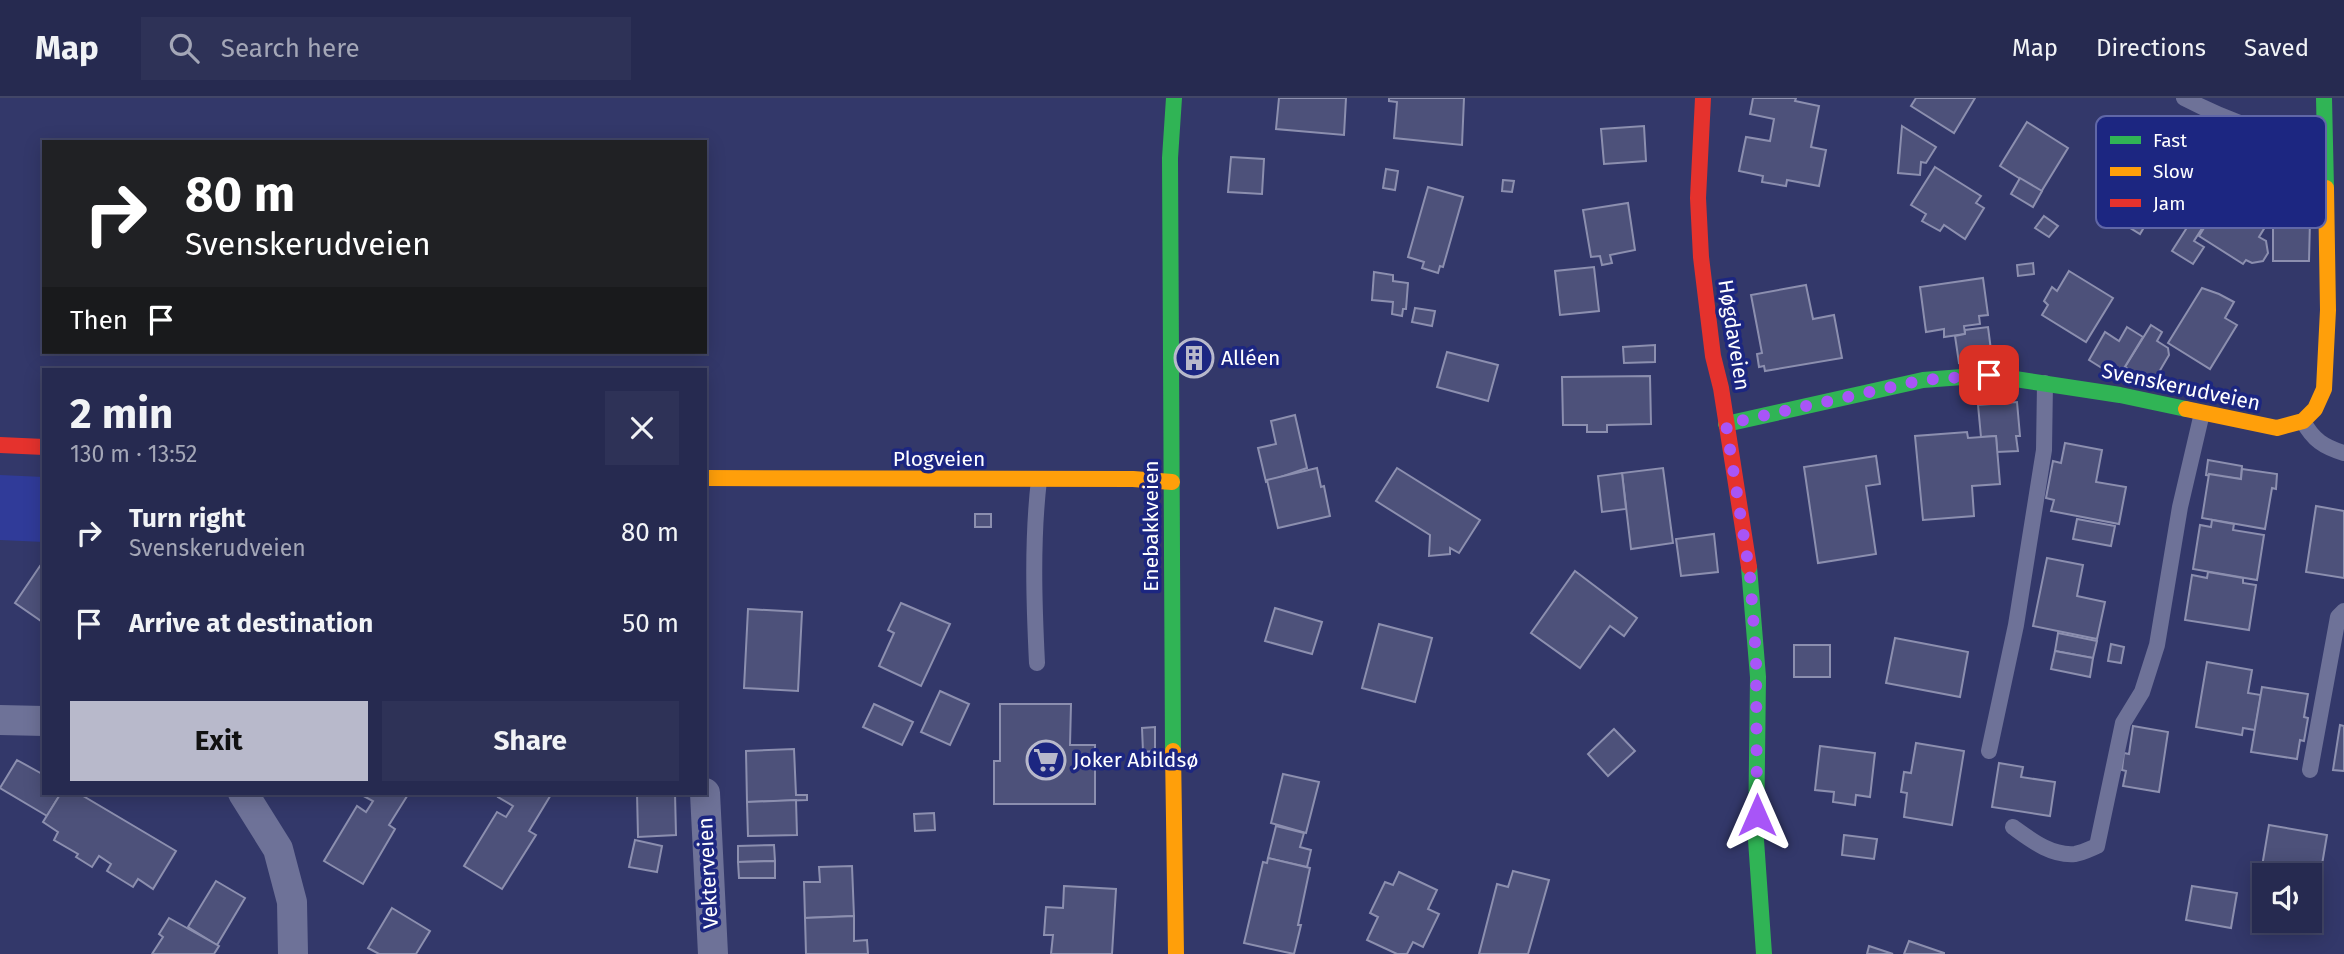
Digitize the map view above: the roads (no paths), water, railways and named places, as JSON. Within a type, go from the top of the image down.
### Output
[{"type":"street","name":"Enebakkveien","points":[[1174,98],[1170,158],[1176,954]]},
{"type":"street","name":"Høgdaveien","points":[[1703,98],[1698,198],[1701,257],[1713,356],[1750,576],[1758,677],[1756,840],[1764,954]]},
{"type":"street","points":[[2324,98],[2324,116]]},
{"type":"street","points":[[2303,421],[2315,409],[2324,389],[2328,310],[2326,228]]},
{"type":"street","name":"Svenskerudveien","points":[[1726,424],[1923,380],[1989,375],[2120,395],[2277,428],[2303,421]]},
{"type":"street","points":[[0,445],[42,447]]},
{"type":"street","name":"Plogveien","points":[[707,478],[1172,482]]},
{"type":"street","points":[[0,720],[42,721]]},
{"type":"street","points":[[244,795],[278,849],[292,902],[293,954]]},
{"type":"street","name":"Vekterveien","points":[[705,795],[713,954]]},
{"type":"lane","points":[[2184,98],[2219,116]]},
{"type":"lane","points":[[1989,751],[2016,625],[2045,450],[2045,383]]},
{"type":"lane","points":[[2013,827],[2052,851],[2075,854],[2097,846],[2123,723],[2142,692],[2157,645],[2180,507],[2202,413]]},
{"type":"lane","points":[[2303,421],[2310,435],[2326,447],[2344,453]]},
{"type":"lane","points":[[1037,663],[1034,597],[1039,480]]},
{"type":"lane","points":[[2310,770],[2338,617],[2344,611]]},
{"type":"place","name":"Alléen","points":[[1194,358]]},
{"type":"place","name":"Joker Abildsø","points":[[1046,760]]}]
